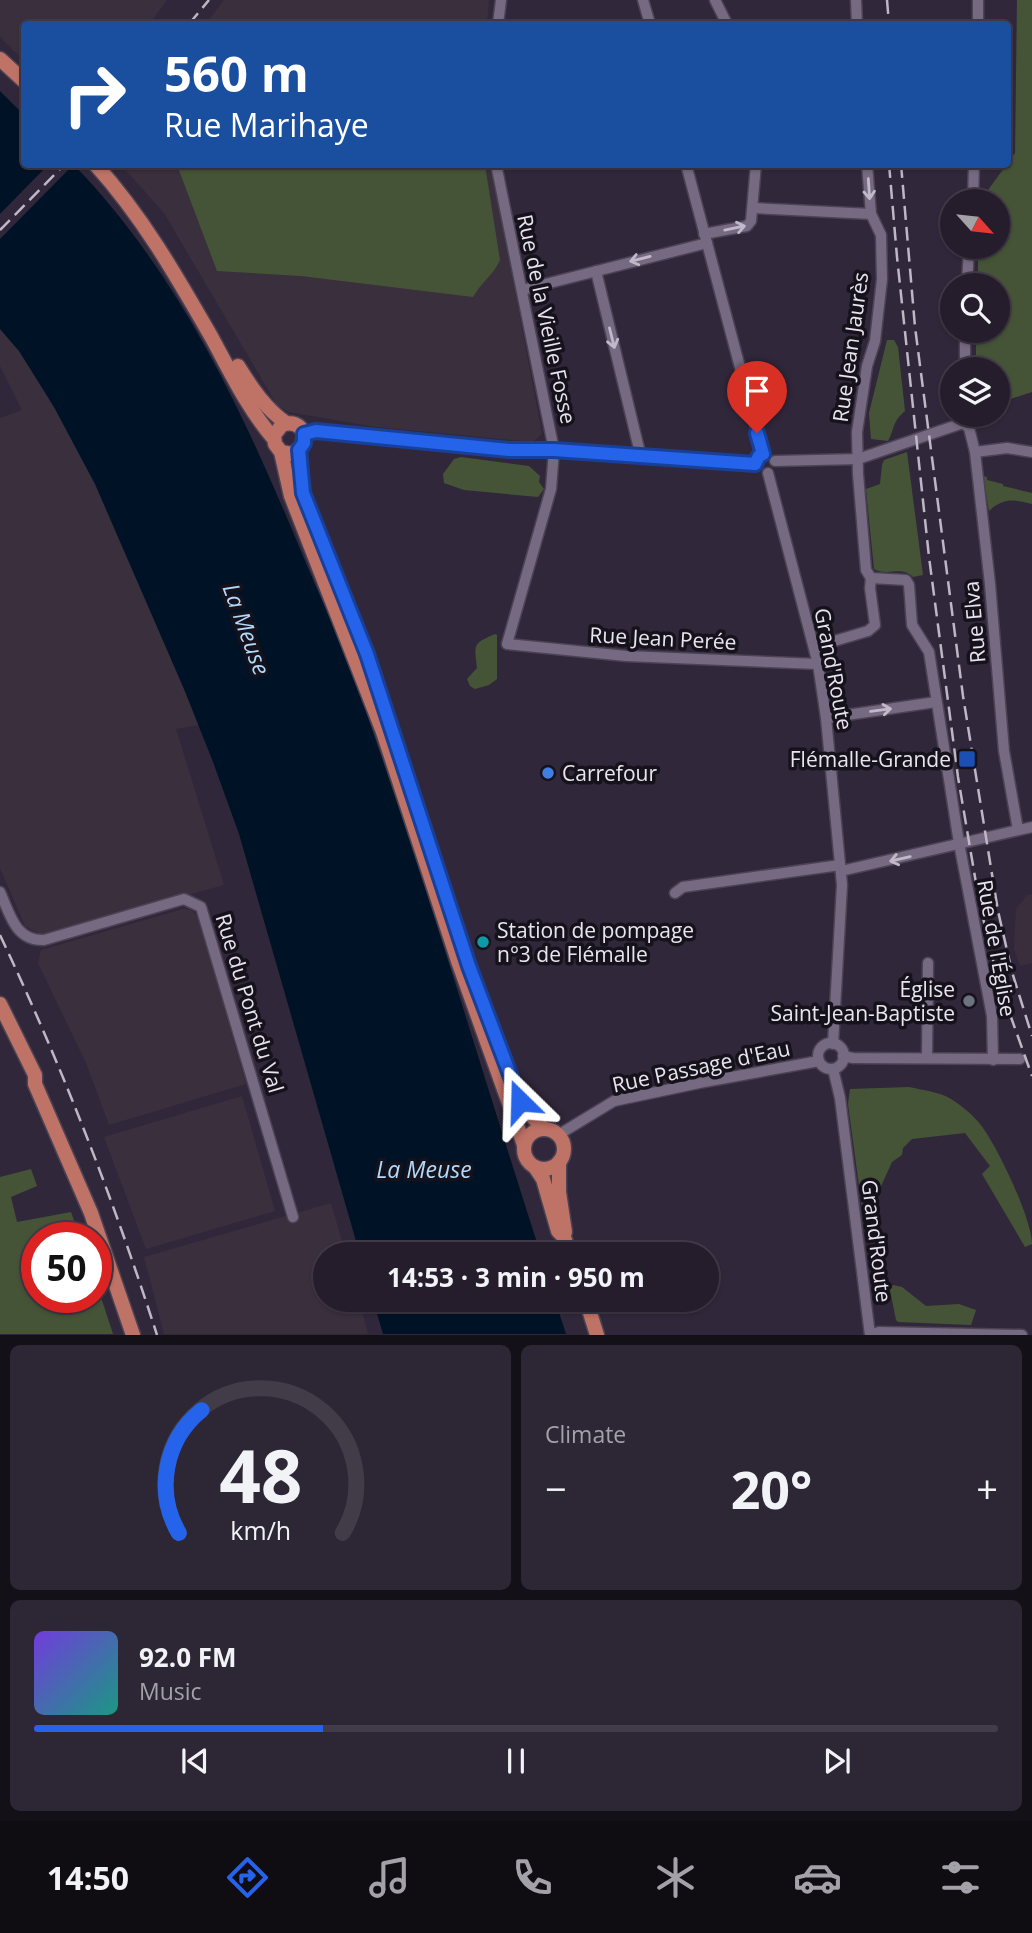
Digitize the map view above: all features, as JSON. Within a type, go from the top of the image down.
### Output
[{"type":"main road","points":[[0,59],[21,78]]},
{"type":"main road","points":[[0,71],[21,90]]},
{"type":"main road","points":[[98,168],[132,208],[169,262],[251,410],[277,445],[288,454],[299,450],[304,443],[304,434],[299,426],[286,423],[274,415],[247,380],[177,259],[140,205],[110,168]]},
{"type":"main road","points":[[286,423],[275,431],[291,496],[383,732],[459,964],[524,1145],[526,1158],[535,1167],[544,1184],[558,1231],[566,1242]]},
{"type":"main road","points":[[299,450],[303,493],[367,654],[469,966],[517,1094],[531,1116],[544,1129],[558,1135],[564,1146],[559,1162],[560,1203],[566,1230],[564,1237]]},
{"type":"main road","points":[[0,1004],[35,1075],[35,1084],[91,1213],[133,1335]]},
{"type":"main road","points":[[0,1025],[28,1078],[35,1084]]},
{"type":"main road","points":[[524,1145],[529,1135],[544,1129]]},
{"type":"main road","points":[[535,1167],[548,1169],[559,1162]]},
{"type":"main road","points":[[590,1312],[597,1335]]},
{"type":"street","points":[[498,21],[501,0]]},
{"type":"street","points":[[643,0],[649,21]]},
{"type":"street","points":[[715,0],[726,21]]},
{"type":"street","points":[[856,0],[857,21]]},
{"type":"street","points":[[978,0],[978,21]]},
{"type":"street","name":"Rue de la Vieille Fosse","points":[[497,168],[554,450],[551,489],[507,644]]},
{"type":"street","points":[[687,168],[763,454]]},
{"type":"street","points":[[522,290],[747,226],[754,208],[755,168]]},
{"type":"street","name":"Rue Jean Jaurès","points":[[814,648],[868,631],[875,625],[871,578],[866,570],[857,432],[867,366],[875,341],[882,279],[881,235],[871,214],[867,168]]},
{"type":"street","points":[[973,189],[974,168]]},
{"type":"street","points":[[754,208],[871,214]]},
{"type":"street","points":[[596,271],[641,457]]},
{"type":"street","points":[[755,464],[763,454],[768,454],[775,461],[858,459],[944,427]]},
{"type":"street","name":"Rue Elva","points":[[969,427],[975,452],[992,600],[1003,744],[1018,830]]},
{"type":"street","points":[[304,434],[316,431],[509,450],[554,450],[755,464],[762,473],[768,473],[775,466],[775,461]]},
{"type":"street","points":[[975,452],[1007,448],[1032,452]]},
{"type":"street","name":"Grand'Route","points":[[768,473],[818,664],[826,718],[841,868],[833,1044]]},
{"type":"street","points":[[871,578],[901,578],[909,585],[912,625],[929,652],[959,843]]},
{"type":"street","name":"Rue Jean Perée","points":[[507,644],[626,656],[818,664]]},
{"type":"street","points":[[826,718],[936,702]]},
{"type":"street","points":[[675,893],[683,887],[841,868],[1032,827]]},
{"type":"street","name":"Rue de l'Église","points":[[959,843],[992,1016],[993,1060]]},
{"type":"street","name":"Rue du Pont du Val","points":[[0,892],[18,931],[35,941],[184,899],[201,907],[206,916],[293,1217]]},
{"type":"street","points":[[927,1057],[928,963]]},
{"type":"street","points":[[833,1044],[841,1049],[843,1056],[842,1063],[833,1069],[822,1066],[819,1061],[821,1048],[833,1044]]},
{"type":"street","points":[[843,1056],[1020,1059]]},
{"type":"street","name":"Rue Passage d'Eau","points":[[558,1135],[614,1101],[819,1061]]},
{"type":"street","name":"Grand'Route","points":[[833,1069],[840,1098],[870,1335]]},
{"type":"street","points":[[870,1335],[879,1332],[1022,1335]]},
{"type":"shaded area","points":[[0,0],[167,0],[151,21],[21,21],[21,58],[0,37]]},
{"type":"shaded area","points":[[224,0],[489,0],[487,21],[208,21]]},
{"type":"shaded area","points":[[124,168],[492,168],[542,434],[533,442],[376,427],[289,412],[277,405],[164,213]]},
{"type":"shaded area","points":[[0,329],[19,351],[54,407],[95,484],[199,725],[176,729],[224,885],[42,935],[25,926],[0,868],[0,418],[22,410],[0,366]]},
{"type":"shaded area","points":[[1027,895],[1032,895],[1032,963],[1020,966],[1014,949],[1016,909]]},
{"type":"shaded area","points":[[183,909],[191,910],[198,917],[246,1084],[109,1125],[86,1063],[38,963],[41,950]]},
{"type":"shaded area","points":[[242,1096],[275,1211],[146,1249],[104,1137]]},
{"type":"shaded area","points":[[331,1203],[342,1242],[313,1242],[313,1312],[362,1312],[368,1334],[164,1334],[144,1257]]},
{"type":"green space","points":[[1017,0],[1032,0],[1032,392],[1010,399],[1010,357],[976,357],[976,343],[1010,343],[1010,273],[978,273],[978,259],[1010,259],[1010,189],[989,189],[1004,168],[1011,168],[1011,158],[1015,153]]},
{"type":"green space","points":[[178,168],[485,168],[500,260],[473,297],[301,276],[217,271]]},
{"type":"green space","points":[[887,340],[894,340],[898,347],[905,411],[896,422],[888,441],[871,439],[869,413]]},
{"type":"green space","points":[[907,452],[923,575],[913,577],[899,571],[884,572],[874,569],[866,489],[880,484],[884,460]]},
{"type":"green space","points":[[461,457],[529,466],[540,476],[539,482],[544,489],[538,497],[464,490],[444,483],[443,474],[454,459]]},
{"type":"green space","points":[[983,476],[1003,486],[1032,493],[1032,504],[1009,501],[989,511]]},
{"type":"green space","points":[[495,634],[497,679],[489,685],[475,689],[467,679],[477,668],[476,646]]},
{"type":"green space","points":[[909,1087],[947,1097],[963,1107],[980,1124],[1012,1182],[1026,1218],[1032,1244],[1025,1247],[982,1174],[990,1166],[965,1133],[912,1139],[903,1148],[902,1155],[892,1162],[872,1206],[862,1208],[848,1104],[850,1089]]},
{"type":"green space","points":[[31,1169],[37,1186],[11,1197],[17,1222],[71,1212],[75,1222],[21,1222],[21,1313],[106,1313],[113,1334],[0,1334],[0,1177]]},
{"type":"green space","points":[[893,1285],[902,1287],[926,1306],[959,1304],[976,1310],[971,1325],[898,1322],[890,1290]]},
{"type":"water","name":"La Meuse","points":[[0,91],[21,112],[21,168],[77,168],[112,207],[178,300],[207,350],[258,452],[354,678],[427,893],[537,1242],[356,1242],[239,834],[213,762],[95,484],[54,407],[19,351],[0,329]]},
{"type":"water","points":[[377,1312],[559,1312],[566,1334],[383,1334]]},
{"type":"pier","points":[[45,168],[70,168],[0,239],[0,214]]},
{"type":"railway","points":[[192,21],[209,0]]},
{"type":"railway","points":[[887,0],[889,21]]},
{"type":"railway","points":[[0,230],[61,168]]},
{"type":"railway","points":[[889,168],[929,557],[958,777],[989,947],[1032,1076]]},
{"type":"railway","points":[[901,168],[915,327],[963,696],[998,911],[1012,972],[1032,1036]]},
{"type":"railway","points":[[0,935],[85,1132],[157,1335]]},
{"type":"place","name":"Flémalle-Grande","points":[[967,759]]},
{"type":"place","name":"Carrefour","points":[[548,773]]},
{"type":"place","name":"Station de pompage n°3 de Flémalle","points":[[483,942]]},
{"type":"place","name":"Église Saint-Jean-Baptiste","points":[[969,1001]]},
{"type":"route","points":[[520,1101],[469,966],[367,654],[303,493],[299,450],[304,443],[304,434],[316,431],[509,450],[554,450],[755,464],[763,454],[757,433]]}]
